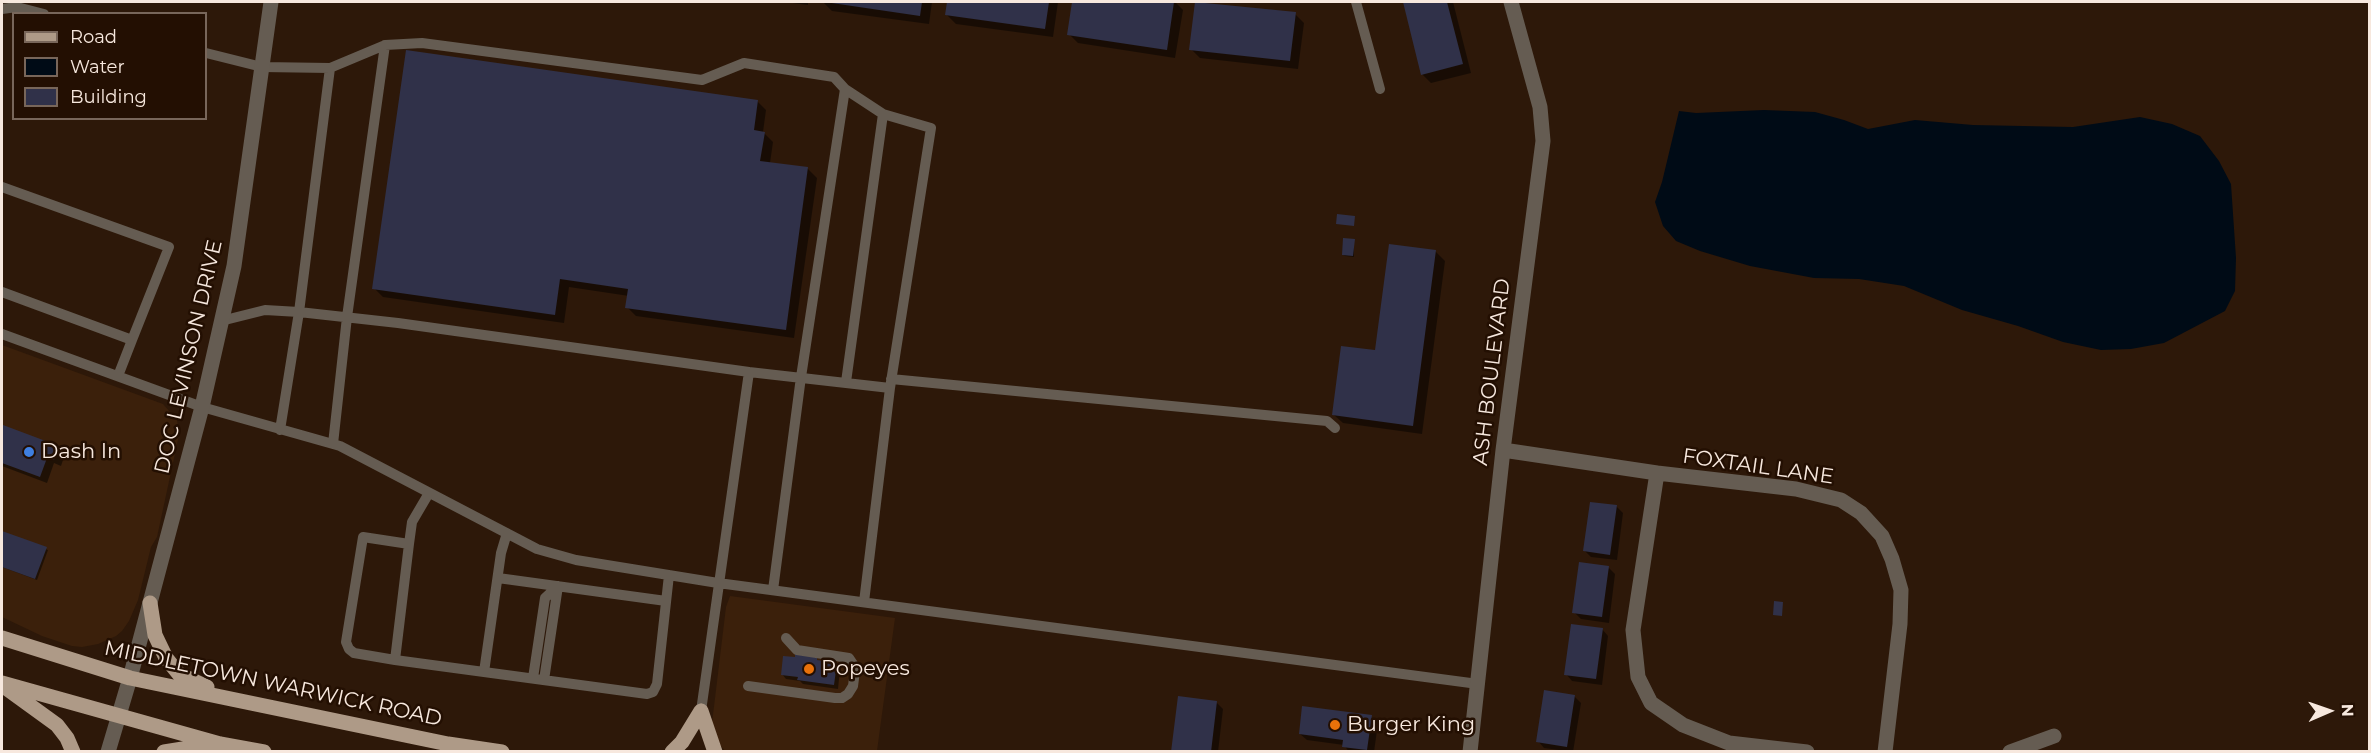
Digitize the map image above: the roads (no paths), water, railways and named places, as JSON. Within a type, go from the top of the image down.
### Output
[{"type":"main road","points":[[150,603],[157,643],[174,669],[184,677],[237,700]]},
{"type":"main road","name":"MIDDLETOWN WARWICK ROAD","points":[[2,638],[130,678],[448,744],[502,752]]},
{"type":"main road","points":[[2,684],[220,744],[264,752]]},
{"type":"main road","points":[[2,684],[57,724],[73,752]]},
{"type":"main road","points":[[672,752],[682,742],[701,711]]},
{"type":"main road","points":[[701,711],[715,752]]},
{"type":"main road","points":[[164,752],[183,747],[220,744]]},
{"type":"street","name":"DOC LEVINSON DRIVE","points":[[108,752],[202,407],[234,266],[271,2]]},
{"type":"street","name":"ASH BOULEVARD","points":[[1470,752],[1503,450],[1544,141],[1540,107],[1511,2]]},
{"type":"street","name":"FOXTAIL LANE","points":[[1503,450],[1657,473],[1796,489],[1841,500],[1861,513],[1882,536],[1901,590],[1900,624],[1885,752]]},
{"type":"street","points":[[1657,473],[1633,630],[1638,677],[1651,703],[1683,725],[1729,743],[1807,752]]},
{"type":"street","points":[[2010,752],[2054,736]]},
{"type":"lane","points":[[1356,2],[1380,89]]},
{"type":"lane","points":[[2,9],[17,7],[36,12]]},
{"type":"lane","points":[[207,53],[262,67],[330,68],[385,45],[423,43],[702,80],[744,63],[834,77],[844,89],[883,114],[931,128],[890,384],[864,602]]},
{"type":"lane","points":[[333,444],[347,317],[385,45]]},
{"type":"lane","points":[[280,429],[299,312],[330,68]]},
{"type":"lane","points":[[773,590],[801,377],[844,89]]},
{"type":"lane","points":[[846,382],[883,114]]},
{"type":"lane","points":[[2,187],[169,247],[118,376]]},
{"type":"lane","points":[[2,292],[132,340]]},
{"type":"lane","points":[[221,321],[265,310],[299,312],[749,372],[1327,421],[1335,428]]},
{"type":"lane","points":[[2,334],[202,407],[333,444],[537,549],[576,560],[718,583],[1478,684]]},
{"type":"lane","points":[[701,711],[749,372]]},
{"type":"lane","points":[[395,660],[412,522],[429,492]]},
{"type":"lane","points":[[484,672],[507,533]]},
{"type":"lane","points":[[409,544],[363,537],[346,642],[349,650],[354,653],[647,694],[653,692],[657,684],[669,575]]},
{"type":"lane","points":[[498,578],[666,601]]},
{"type":"lane","points":[[538,679],[545,598],[558,586]]},
{"type":"lane","points":[[748,686],[835,698],[842,698],[851,690],[855,671],[849,658],[797,650],[786,638]]},
{"type":"water","points":[[1764,110],[1815,112],[1868,129],[1915,120],[1973,125],[2073,127],[2140,117],[2172,124],[2200,136],[2219,161],[2231,184],[2236,258],[2235,291],[2225,311],[2164,343],[2131,349],[2101,350],[2063,342],[1962,310],[1904,286],[1859,279],[1814,278],[1750,266],[1676,241],[1663,226],[1655,202],[1679,111],[1696,113]]},
{"type":"place","name":"Dash In","points":[[29,452]]},
{"type":"place","name":"Popeyes","points":[[809,669]]},
{"type":"place","name":"Burger King","points":[[1335,725]]}]
